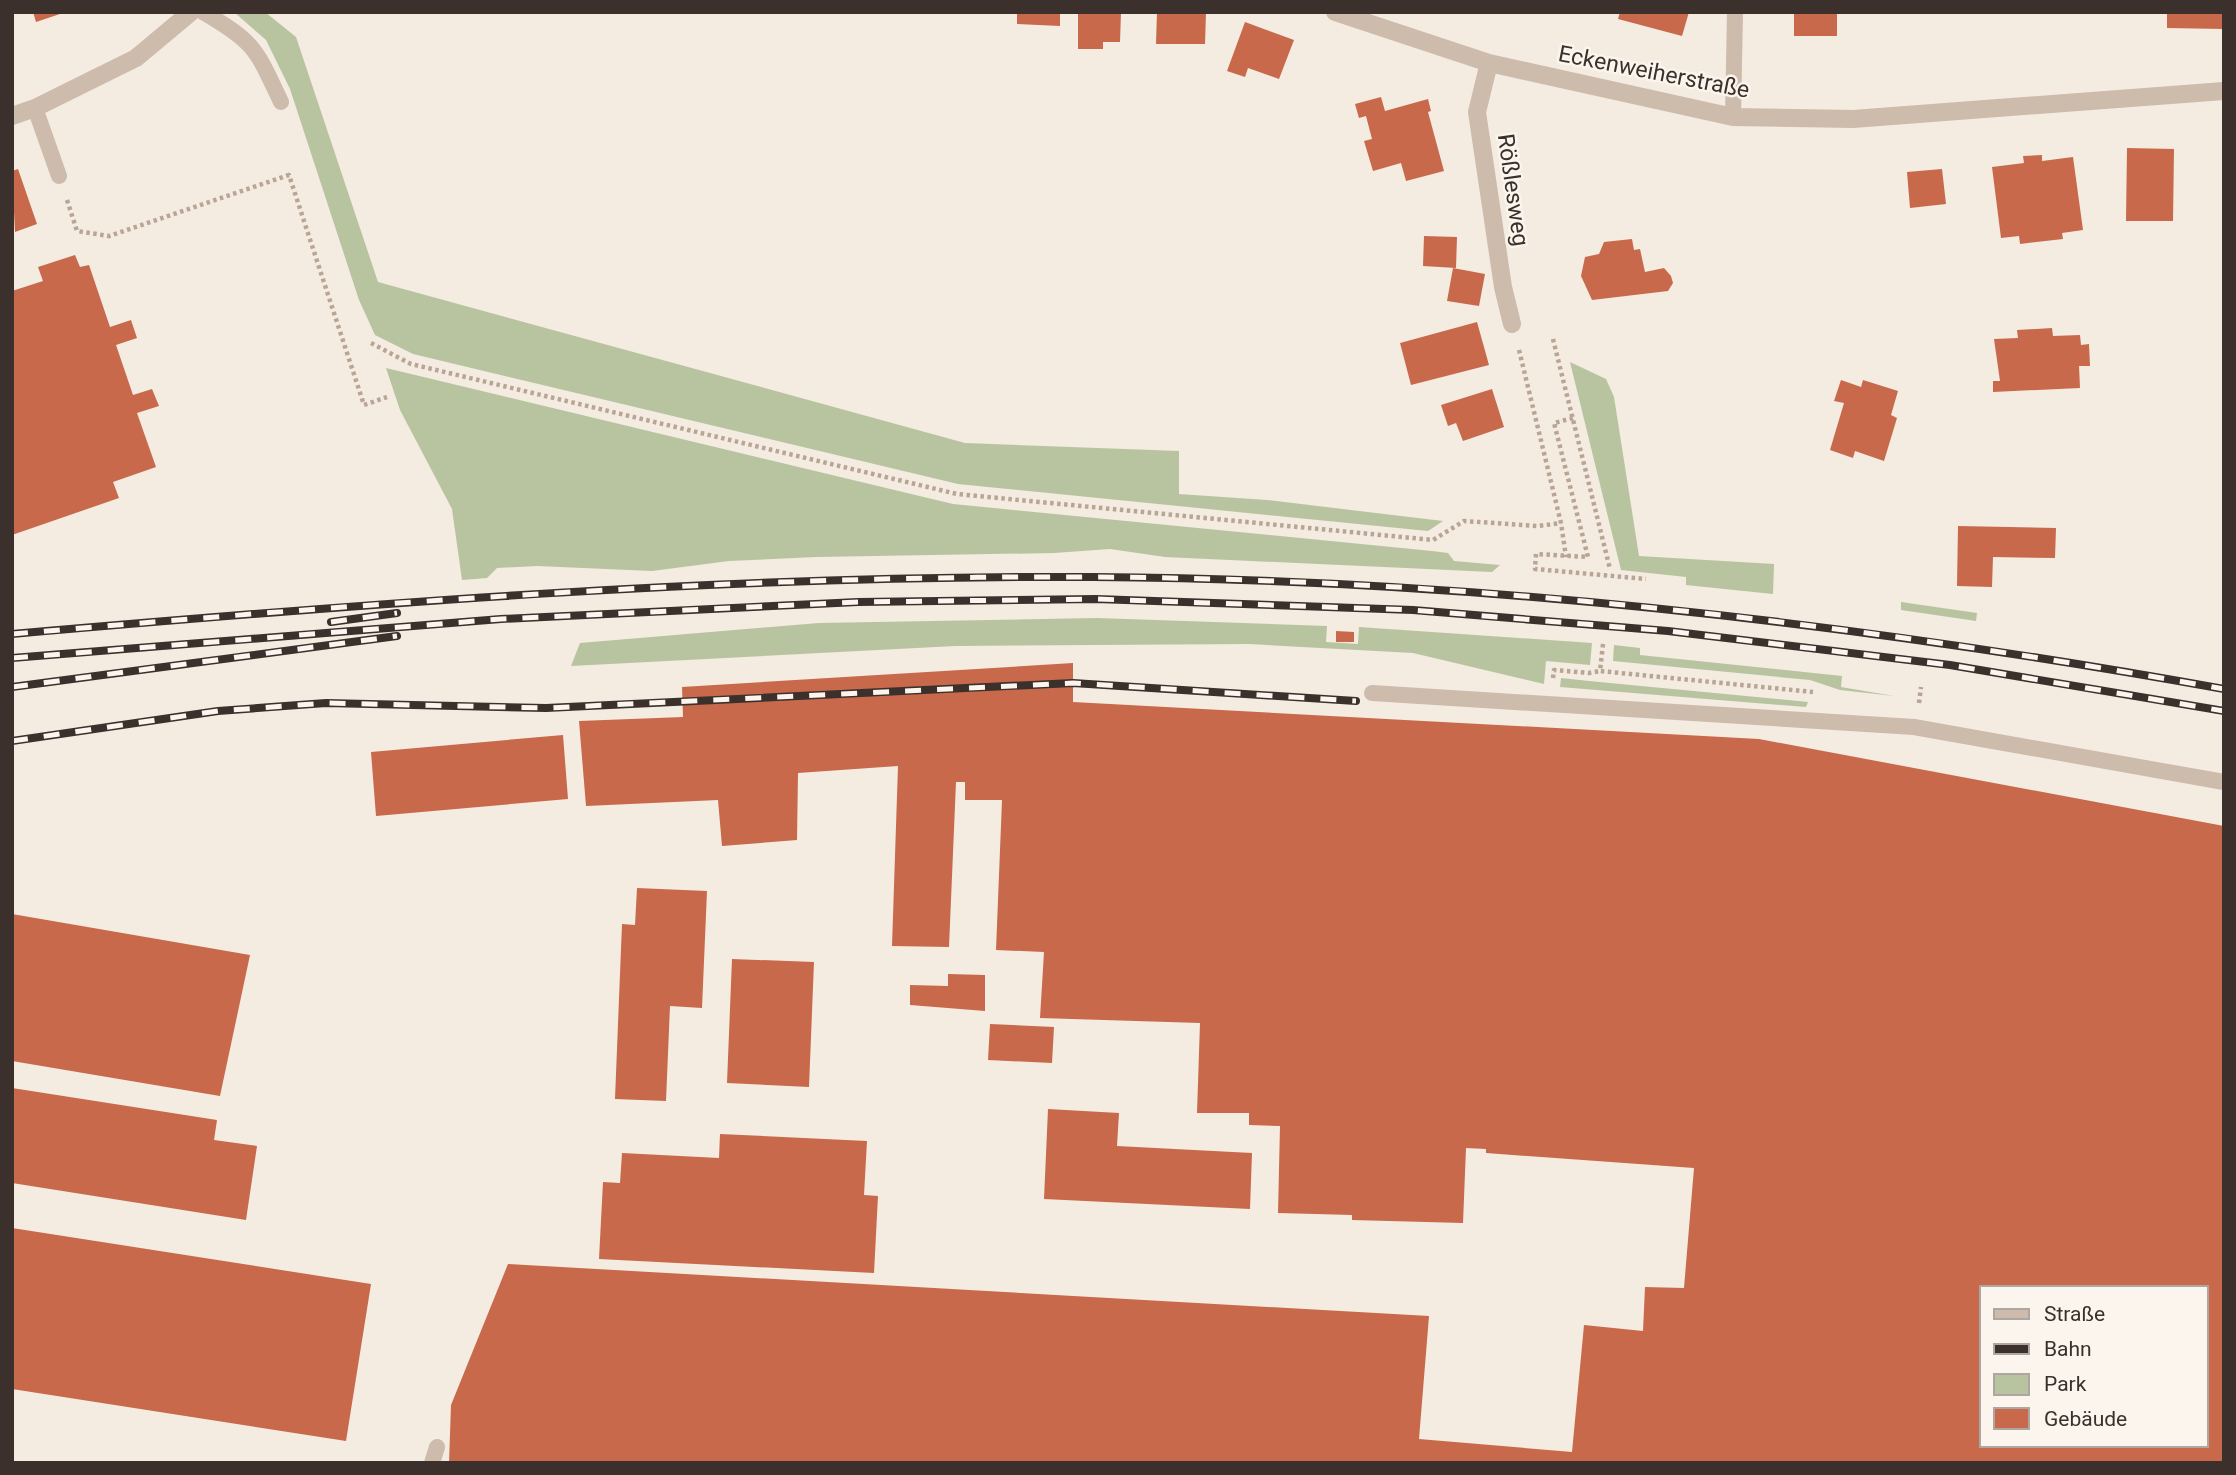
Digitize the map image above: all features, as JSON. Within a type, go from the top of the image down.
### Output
[{"type":"street","points":[[12,116],[35,108],[136,58],[191,12]]},
{"type":"street","name":"Eckenweiherstraße","points":[[1335,12],[1489,63],[1733,117],[1853,119],[2224,91]]},
{"type":"street","name":"Rößlesweg","points":[[1489,63],[1477,112],[1503,287],[1512,324]]},
{"type":"lane","points":[[203,12],[236,31],[256,49],[281,102]]},
{"type":"lane","points":[[1733,117],[1735,12]]},
{"type":"lane","points":[[35,108],[59,176]]},
{"type":"lane","points":[[1372,693],[1914,727],[2224,782]]},
{"type":"path","points":[[59,176],[77,231],[109,236],[289,175],[363,405],[387,397]]},
{"type":"path","points":[[1512,324],[1562,523],[1566,557]]},
{"type":"path","points":[[1553,339],[1610,569]]},
{"type":"path","points":[[371,344],[411,364],[957,494],[1433,540],[1464,521],[1538,526],[1562,523]]},
{"type":"path","points":[[1573,418],[1554,423],[1588,556],[1536,554],[1535,569],[1646,579]]},
{"type":"path","points":[[1600,671],[1603,644]]},
{"type":"path","points":[[1562,670],[1600,671],[1809,691]]},
{"type":"green space","points":[[234,12],[265,12],[296,37],[378,282],[965,443],[1179,451],[1179,494],[1267,500],[1443,521],[1428,531],[958,484],[413,354],[375,335],[359,300],[290,89],[266,40]]},
{"type":"green space","points":[[1570,362],[1606,379],[1614,397],[1639,556],[1774,564],[1773,594],[1686,585],[1686,577],[1621,570]]},
{"type":"green space","points":[[386,368],[953,504],[1432,551],[1448,553],[1454,561],[1500,565],[1492,572],[1165,557],[1110,549],[1054,553],[729,561],[652,571],[537,566],[497,568],[487,578],[462,580],[452,509],[400,410]]},
{"type":"green space","points":[[1901,602],[1977,613],[1976,621],[1901,610]]},
{"type":"green space","points":[[1097,618],[1327,626],[1326,642],[1358,644],[1359,627],[1592,643],[1590,665],[1546,661],[1544,684],[1413,653],[1249,644],[955,646],[571,666],[580,643],[819,623]]},
{"type":"green space","points":[[1614,645],[1640,648],[1640,655],[1842,676],[1841,687],[1894,696],[1840,690],[1810,680],[1613,661]]},
{"type":"green space","points":[[1561,678],[1808,702],[1806,707],[1560,687]]},
{"type":"building","points":[[33,12],[63,12],[63,13],[36,22]]},
{"type":"building","points":[[1017,12],[1060,12],[1060,26],[1017,24]]},
{"type":"building","points":[[1078,12],[1121,12],[1120,42],[1103,42],[1103,49],[1078,49]]},
{"type":"building","points":[[1157,12],[1206,12],[1205,44],[1156,44]]},
{"type":"building","points":[[1620,12],[1689,12],[1682,36],[1618,19]]},
{"type":"building","points":[[1794,12],[1837,12],[1837,36],[1794,36]]},
{"type":"building","points":[[2167,12],[2224,12],[2224,29],[2167,28]]},
{"type":"building","points":[[1245,22],[1294,40],[1279,79],[1248,68],[1245,77],[1227,71]]},
{"type":"building","points":[[1381,97],[1385,111],[1428,99],[1431,111],[1428,112],[1444,171],[1406,181],[1401,163],[1373,171],[1364,141],[1372,139],[1366,116],[1359,118],[1355,104]]},
{"type":"building","points":[[2127,148],[2174,149],[2173,221],[2126,221]]},
{"type":"building","points":[[2042,155],[2042,161],[2073,157],[2083,230],[2062,233],[2063,239],[2020,244],[2019,236],[2001,238],[1992,167],[2024,163],[2023,156]]},
{"type":"building","points":[[18,169],[37,224],[15,232],[12,171]]},
{"type":"building","points":[[1942,169],[1946,204],[1910,208],[1907,172]]},
{"type":"building","points":[[1424,236],[1457,237],[1456,268],[1423,266]]},
{"type":"building","points":[[1632,239],[1634,250],[1640,249],[1645,272],[1664,268],[1671,276],[1673,283],[1668,291],[1592,300],[1581,276],[1585,257],[1599,254],[1604,242]]},
{"type":"building","points":[[75,255],[80,267],[89,265],[110,327],[131,320],[137,338],[116,345],[133,395],[152,389],[159,406],[137,413],[156,467],[113,482],[119,498],[12,535],[12,291],[43,281],[38,267]]},
{"type":"building","points":[[1453,268],[1485,274],[1479,306],[1447,301]]},
{"type":"building","points":[[1477,322],[1489,365],[1411,385],[1400,343]]},
{"type":"building","points":[[2052,328],[2053,336],[2080,335],[2081,345],[2089,344],[2090,366],[2079,366],[2080,388],[1993,392],[1993,381],[2000,381],[1994,339],[2018,338],[2017,330]]},
{"type":"building","points":[[1841,380],[1861,387],[1863,380],[1898,391],[1891,415],[1897,418],[1884,461],[1855,451],[1853,458],[1830,450],[1844,403],[1834,401]]},
{"type":"building","points":[[1492,389],[1504,427],[1463,441],[1456,423],[1448,426],[1441,405]]},
{"type":"building","points":[[1958,526],[2056,528],[2055,558],[1993,557],[1992,587],[1957,586]]},
{"type":"building","points":[[1336,631],[1354,632],[1354,642],[1336,642]]},
{"type":"building","points":[[1073,663],[1073,702],[1759,739],[2224,826],[2222,1463],[449,1463],[451,1405],[508,1264],[1429,1316],[1419,1439],[1572,1452],[1584,1325],[1643,1331],[1645,1287],[1684,1288],[1694,1168],[1486,1153],[1486,1149],[1466,1148],[1463,1223],[1352,1220],[1352,1215],[1278,1213],[1280,1126],[1249,1125],[1249,1113],[1197,1113],[1200,1023],[1040,1018],[1044,952],[996,950],[1002,800],[965,800],[965,782],[956,782],[949,947],[892,946],[898,766],[798,773],[797,840],[722,846],[718,800],[586,806],[579,721],[683,717],[682,687]]},
{"type":"building","points":[[563,735],[568,799],[376,816],[371,752]]},
{"type":"building","points":[[637,888],[707,891],[702,1008],[670,1006],[666,1101],[615,1099],[622,924],[635,925]]},
{"type":"building","points":[[12,914],[250,955],[220,1096],[12,1061]]},
{"type":"building","points":[[732,959],[814,962],[809,1087],[727,1083]]},
{"type":"building","points":[[948,974],[985,975],[985,1011],[910,1005],[910,985],[948,986]]},
{"type":"building","points":[[990,1024],[1054,1027],[1052,1063],[988,1060]]},
{"type":"building","points":[[12,1088],[217,1120],[214,1140],[257,1146],[246,1220],[12,1183]]},
{"type":"building","points":[[1048,1109],[1119,1113],[1117,1146],[1252,1153],[1250,1209],[1044,1199]]},
{"type":"building","points":[[720,1134],[867,1141],[864,1195],[878,1196],[874,1273],[599,1259],[603,1182],[620,1183],[622,1153],[719,1158]]},
{"type":"building","points":[[12,1228],[371,1284],[346,1441],[12,1389]]},
{"type":"railway","points":[[12,634],[417,602],[687,586],[958,578],[1235,580],[1377,586],[1661,609],[1943,644],[2224,689]]},
{"type":"railway","points":[[12,658],[501,619],[858,602],[1096,599],[1413,610],[1668,631],[1950,665],[2224,711]]},
{"type":"railway","points":[[331,622],[397,613]]},
{"type":"railway","points":[[12,687],[397,636]]},
{"type":"railway","points":[[12,741],[218,711],[326,703],[546,708],[1073,683],[1356,701]]}]
